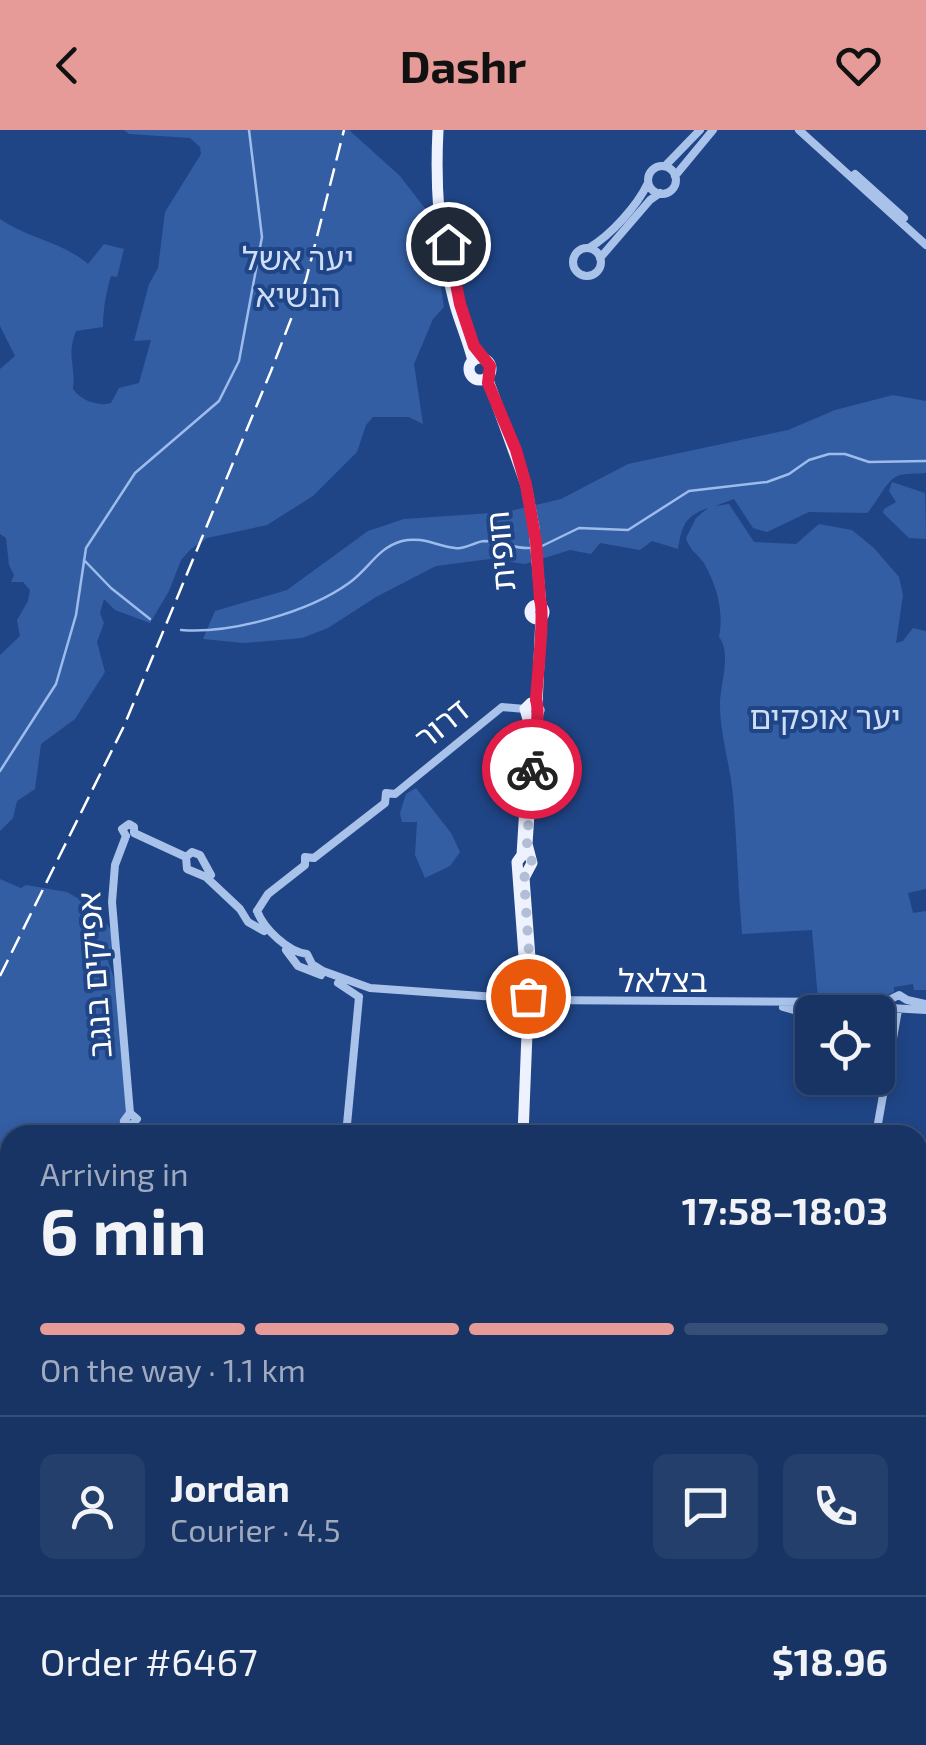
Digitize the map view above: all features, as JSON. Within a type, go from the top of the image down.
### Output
[{"type":"main road","name":"חופית","points":[[441,130],[448,244],[477,360],[470,373],[484,378],[512,453],[530,512],[535,562],[537,612],[524,862],[529,1002],[524,1125]]},
{"type":"street","points":[[700,130],[664,166],[651,170],[641,196],[601,240],[574,257],[576,272],[592,275],[598,270],[600,258],[650,200],[672,189],[675,176],[713,130]]},
{"type":"street","points":[[803,130],[926,241]]},
{"type":"street","points":[[664,166],[675,176]]},
{"type":"street","points":[[648,183],[660,194]]},
{"type":"street","points":[[589,248],[600,258]]},
{"type":"street","name":"דרור","points":[[254,916],[268,894],[304,865],[313,866],[314,858],[384,803],[386,793],[395,794],[502,708],[531,710]]},
{"type":"street","name":"אפיקים בנגב","points":[[128,1125],[124,1119],[130,1113],[112,902],[114,865],[130,834],[186,857]]},
{"type":"street","points":[[200,868],[202,857],[192,852],[186,857],[187,869],[200,868],[297,956],[307,954],[307,964],[360,991],[347,1125]]},
{"type":"street","name":"בצלאל","points":[[360,991],[529,1002],[926,1007]]},
{"type":"street","points":[[878,1125],[899,1005]]},
{"type":"green space","name":"יער אשל הנשיא","points":[[124,130],[349,130],[400,176],[430,215],[444,307],[433,319],[414,364],[423,424],[409,417],[373,417],[366,425],[357,452],[313,496],[267,525],[207,538],[191,549],[181,560],[150,623],[115,610],[104,599],[100,613],[104,623],[97,642],[105,672],[75,719],[41,744],[35,789],[17,801],[13,818],[0,831],[0,655],[20,636],[17,620],[30,590],[23,582],[11,582],[14,575],[6,538],[0,534],[0,369],[15,356],[0,326],[0,219],[68,250],[88,264],[104,244],[124,249],[117,277],[111,276],[109,282],[103,327],[76,331],[72,348],[73,389],[90,402],[111,403],[119,388],[139,383],[151,340],[134,341],[149,284],[158,268],[165,212],[201,154],[200,147],[190,138],[129,134]]},
{"type":"green space","name":"יער אופקים","points":[[893,395],[926,401],[926,473],[895,477],[867,513],[809,512],[767,532],[753,528],[734,499],[715,506],[729,504],[754,542],[796,544],[819,524],[852,530],[899,577],[903,595],[896,643],[903,641],[913,628],[926,631],[926,889],[908,893],[913,913],[926,911],[926,990],[914,990],[913,984],[894,987],[894,992],[887,995],[818,995],[812,930],[742,934],[733,795],[720,716],[725,651],[719,637],[720,609],[709,573],[686,538],[696,518],[708,508],[686,522],[678,549],[652,541],[640,550],[600,543],[591,554],[570,550],[525,564],[490,559],[436,566],[328,628],[302,638],[244,643],[203,639],[215,611],[287,590],[368,531],[404,519],[506,512],[561,499],[628,464],[788,430],[835,410]]},
{"type":"green space","points":[[892,482],[925,493],[926,539],[909,538],[883,513],[896,502],[889,491]]},
{"type":"green space","points":[[416,788],[451,833],[460,852],[450,866],[425,878],[415,855],[417,822],[402,822],[400,813],[406,794]]},
{"type":"green space","points":[[0,879],[21,888],[26,885],[67,892],[115,935],[108,961],[119,993],[127,1125],[0,1125]]},
{"type":"waterway","points":[[0,771],[56,684],[76,615],[86,548],[135,473],[219,401],[239,361],[262,237],[249,130]]},
{"type":"waterway","points":[[542,546],[579,528],[628,530],[689,491],[767,482],[829,454],[845,454],[869,462],[926,461]]},
{"type":"waterway","points":[[181,630],[246,625],[291,612],[332,594],[386,549],[402,541],[423,540],[459,548],[484,541],[530,548]]},
{"type":"waterway","points":[[84,560],[150,619]]},
{"type":"railway","points":[[0,976],[124,726],[271,371],[306,280],[344,130]]},
{"type":"way so far","points":[[528,996],[532,998],[524,878],[532,862],[527,844],[532,769]]},
{"type":"route","points":[[448,244],[460,304],[478,354],[490,366],[488,383],[516,450],[532,512],[544,612],[539,628],[536,700],[540,710],[536,716],[532,769]]}]
